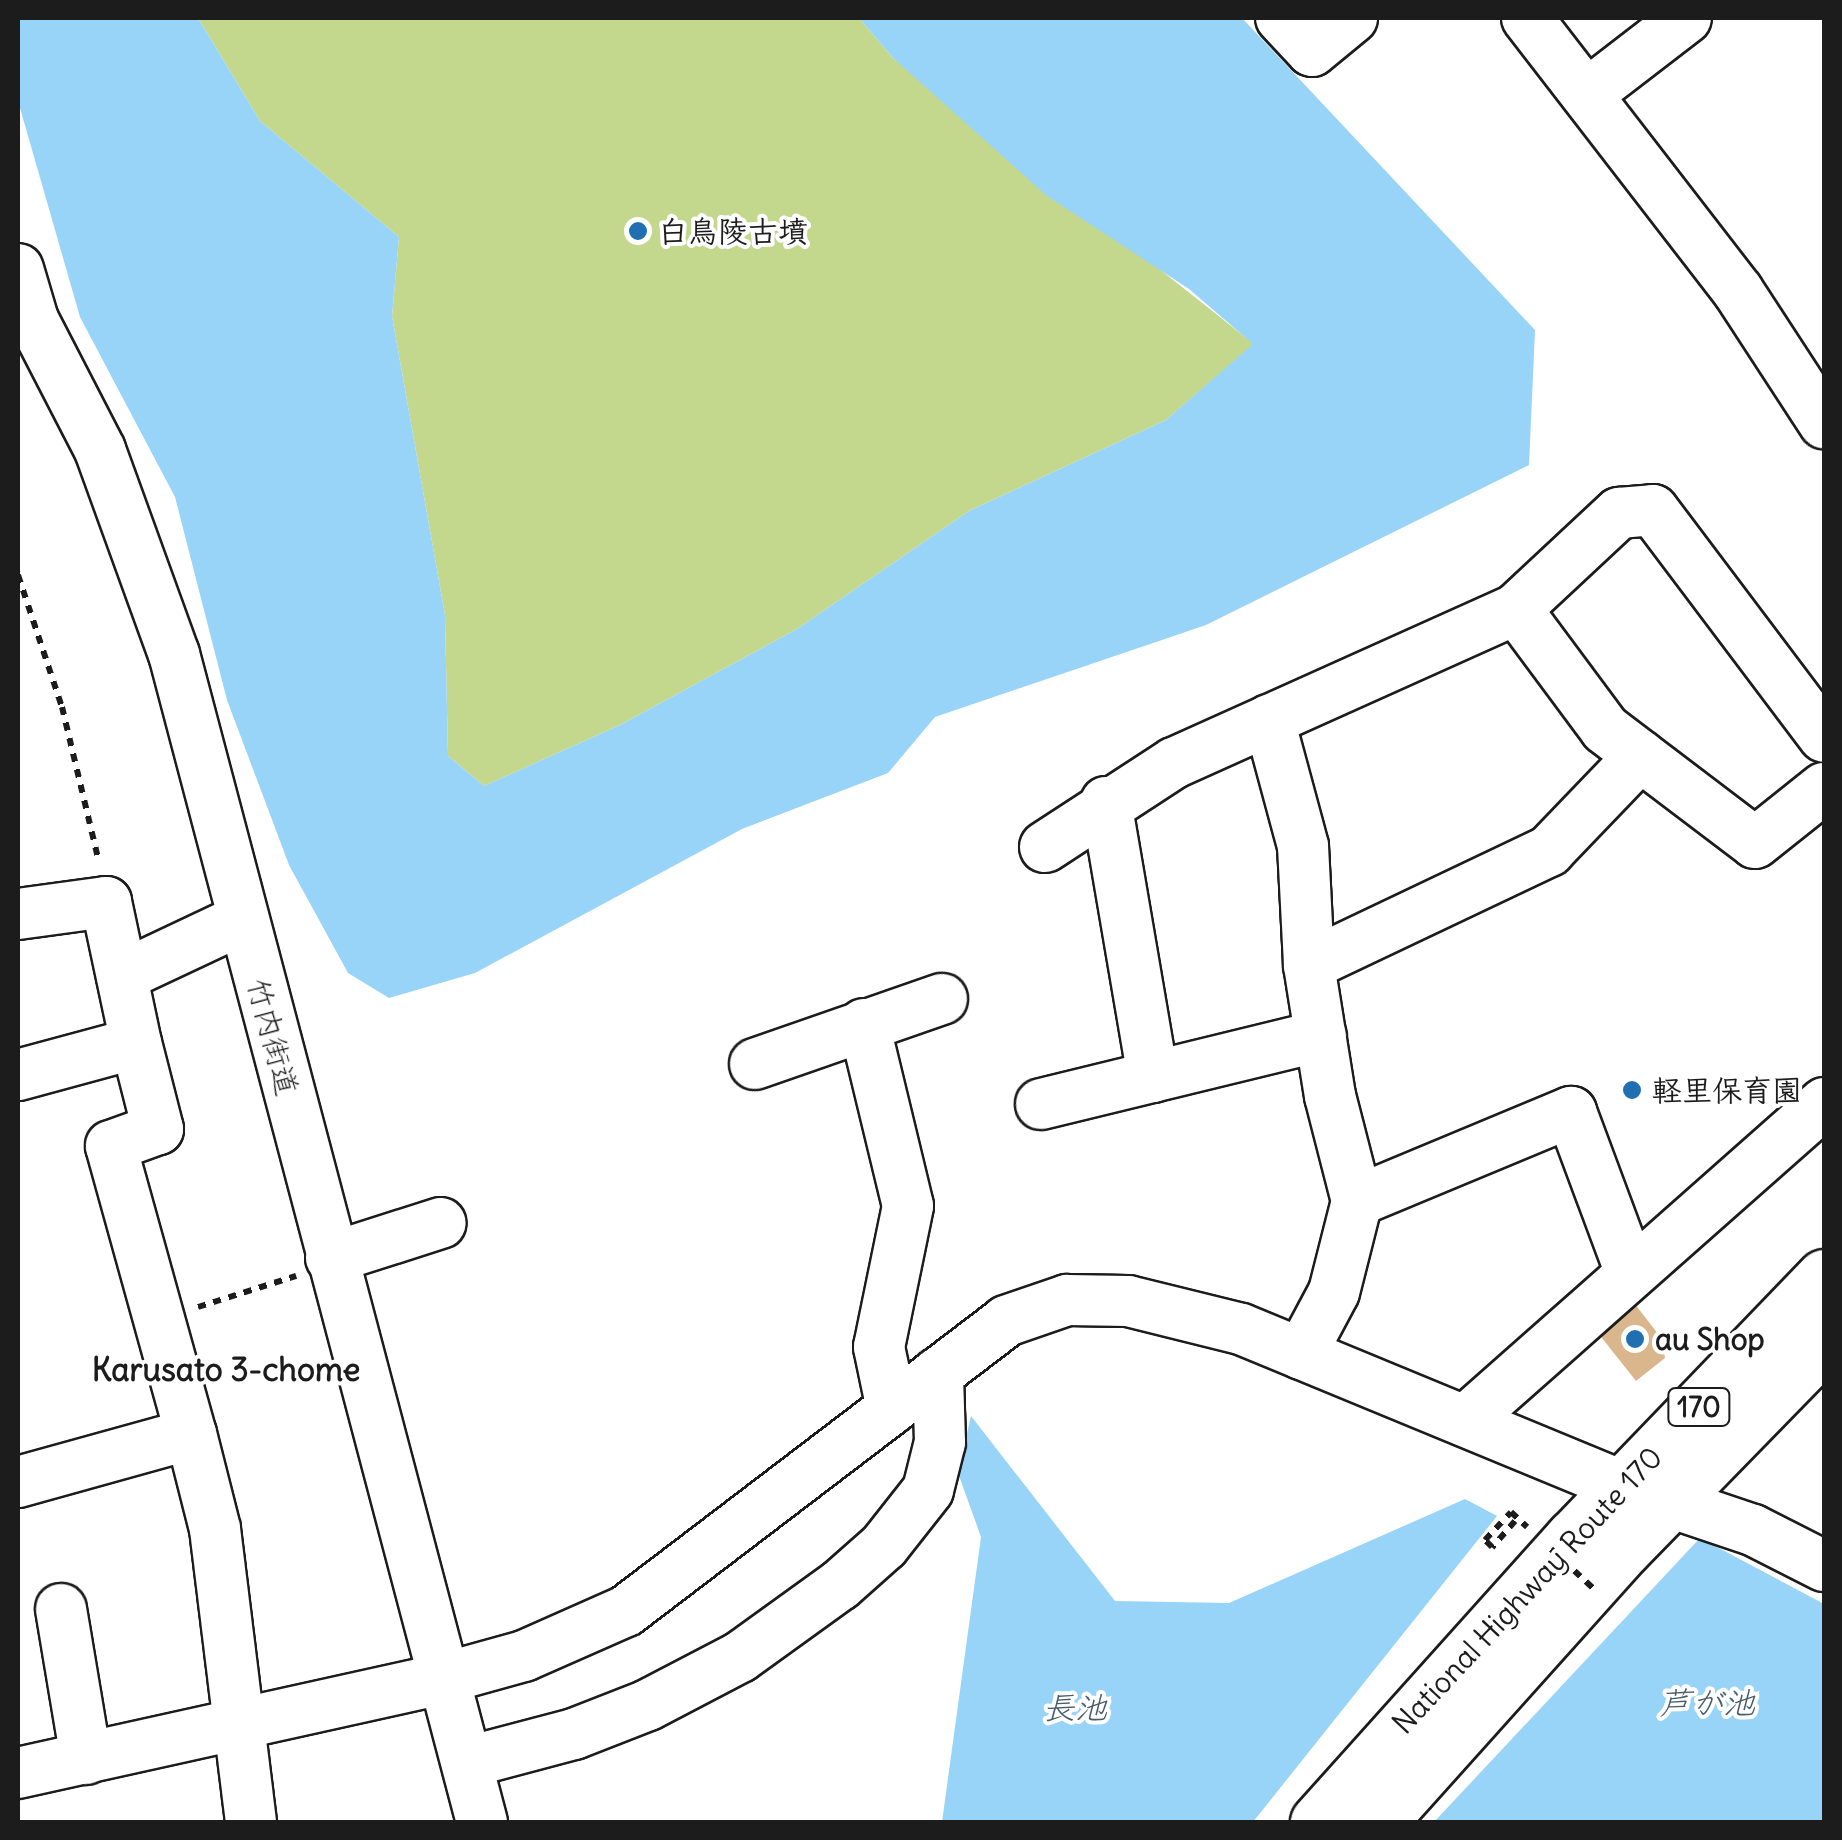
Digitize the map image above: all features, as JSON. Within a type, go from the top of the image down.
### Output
[{"type":"highway","name":"National Highway Route 170","points":[[1318,1822],[1474,1679],[1644,1495],[1824,1277]]},
{"type":"highway","name":"National Highway Route 170","points":[[1644,1495],[1824,1343]]},
{"type":"highway","name":"National Highway Route 170","points":[[1378,1822],[1474,1679]]},
{"type":"street","points":[[1281,18],[1312,51],[1352,18]]},
{"type":"street","points":[[1526,18],[1590,92],[1738,291],[1824,422]]},
{"type":"street","points":[[1590,92],[1686,18]]},
{"type":"street","name":"竹内街道","points":[[18,268],[33,320],[100,450],[174,654],[482,1822]]},
{"type":"street","points":[[1045,846],[1106,802],[1269,720],[1516,610],[1620,513],[1653,510],[1824,737]]},
{"type":"street","points":[[1516,610],[1604,729],[1755,844],[1824,788]]},
{"type":"street","points":[[1269,720],[1303,846],[1309,965],[1357,1201],[1334,1292],[1301,1354]]},
{"type":"street","points":[[1309,965],[1549,851],[1640,756]]},
{"type":"street","points":[[1106,802],[1154,1077]]},
{"type":"street","points":[[19,904],[106,902],[158,1129],[111,1146],[215,1530],[251,1822]]},
{"type":"street","points":[[122,976],[243,919]]},
{"type":"street","points":[[754,1064],[942,999]]},
{"type":"street","points":[[864,1024],[908,1206],[880,1346],[892,1409]]},
{"type":"street","points":[[1040,1104],[1321,1036]]},
{"type":"street","points":[[18,1075],[136,1042]]},
{"type":"street","points":[[1465,1422],[1824,1102]]},
{"type":"street","points":[[1357,1201],[1571,1112],[1631,1273]]},
{"type":"street","points":[[332,1261],[441,1223]]},
{"type":"street","points":[[18,1773],[240,1728],[441,1678],[524,1656],[626,1612],[1006,1321],[1067,1300],[1128,1301],[1241,1330],[1644,1495],[1753,1530],[1824,1566]]},
{"type":"street","points":[[468,1762],[574,1734],[648,1705],[740,1657],[840,1585],[910,1518],[928,1490],[940,1442],[938,1373]]},
{"type":"street","points":[[18,1482],[191,1434]]},
{"type":"street","points":[[62,1609],[86,1759]]},
{"type":"path","points":[[18,574],[62,706],[106,902]]},
{"type":"path","points":[[159,1319],[332,1261]]},
{"type":"path","points":[[1511,1512],[1485,1540],[1492,1546],[1515,1521]]},
{"type":"green space","points":[[198,18],[859,18],[893,58],[1254,344],[1166,420],[969,511],[797,629],[620,725],[484,786],[448,756],[445,615],[392,316],[399,237],[260,121]]},
{"type":"water","points":[[18,18],[198,18],[260,121],[399,237],[392,316],[445,615],[448,756],[484,786],[620,725],[797,629],[969,511],[1166,420],[1253,344],[1189,289],[1047,196],[893,58],[859,18],[1242,18],[1535,330],[1529,465],[1206,625],[935,717],[888,773],[742,829],[475,973],[389,998],[348,973],[289,865],[227,700],[175,497],[80,317],[18,101]]},
{"type":"water","name":"長池","points":[[971,1416],[1115,1601],[1229,1603],[1465,1499],[1497,1516],[1253,1822],[942,1822],[981,1537],[958,1473]]},
{"type":"water","name":"芦が池","points":[[1700,1538],[1824,1604],[1824,1822],[1434,1822]]},
{"type":"building","points":[[1631,1299],[1662,1339],[1665,1358],[1636,1381],[1594,1328]]},
{"type":"place","name":"白鳥陵古墳","points":[[638,231]]},
{"type":"place","name":"軽里保育園","points":[[1632,1090]]},
{"type":"place","name":"au Shop","points":[[1635,1339]]},
{"type":"district","name":"Karusato 3-chome","points":[[226,1370]]}]
